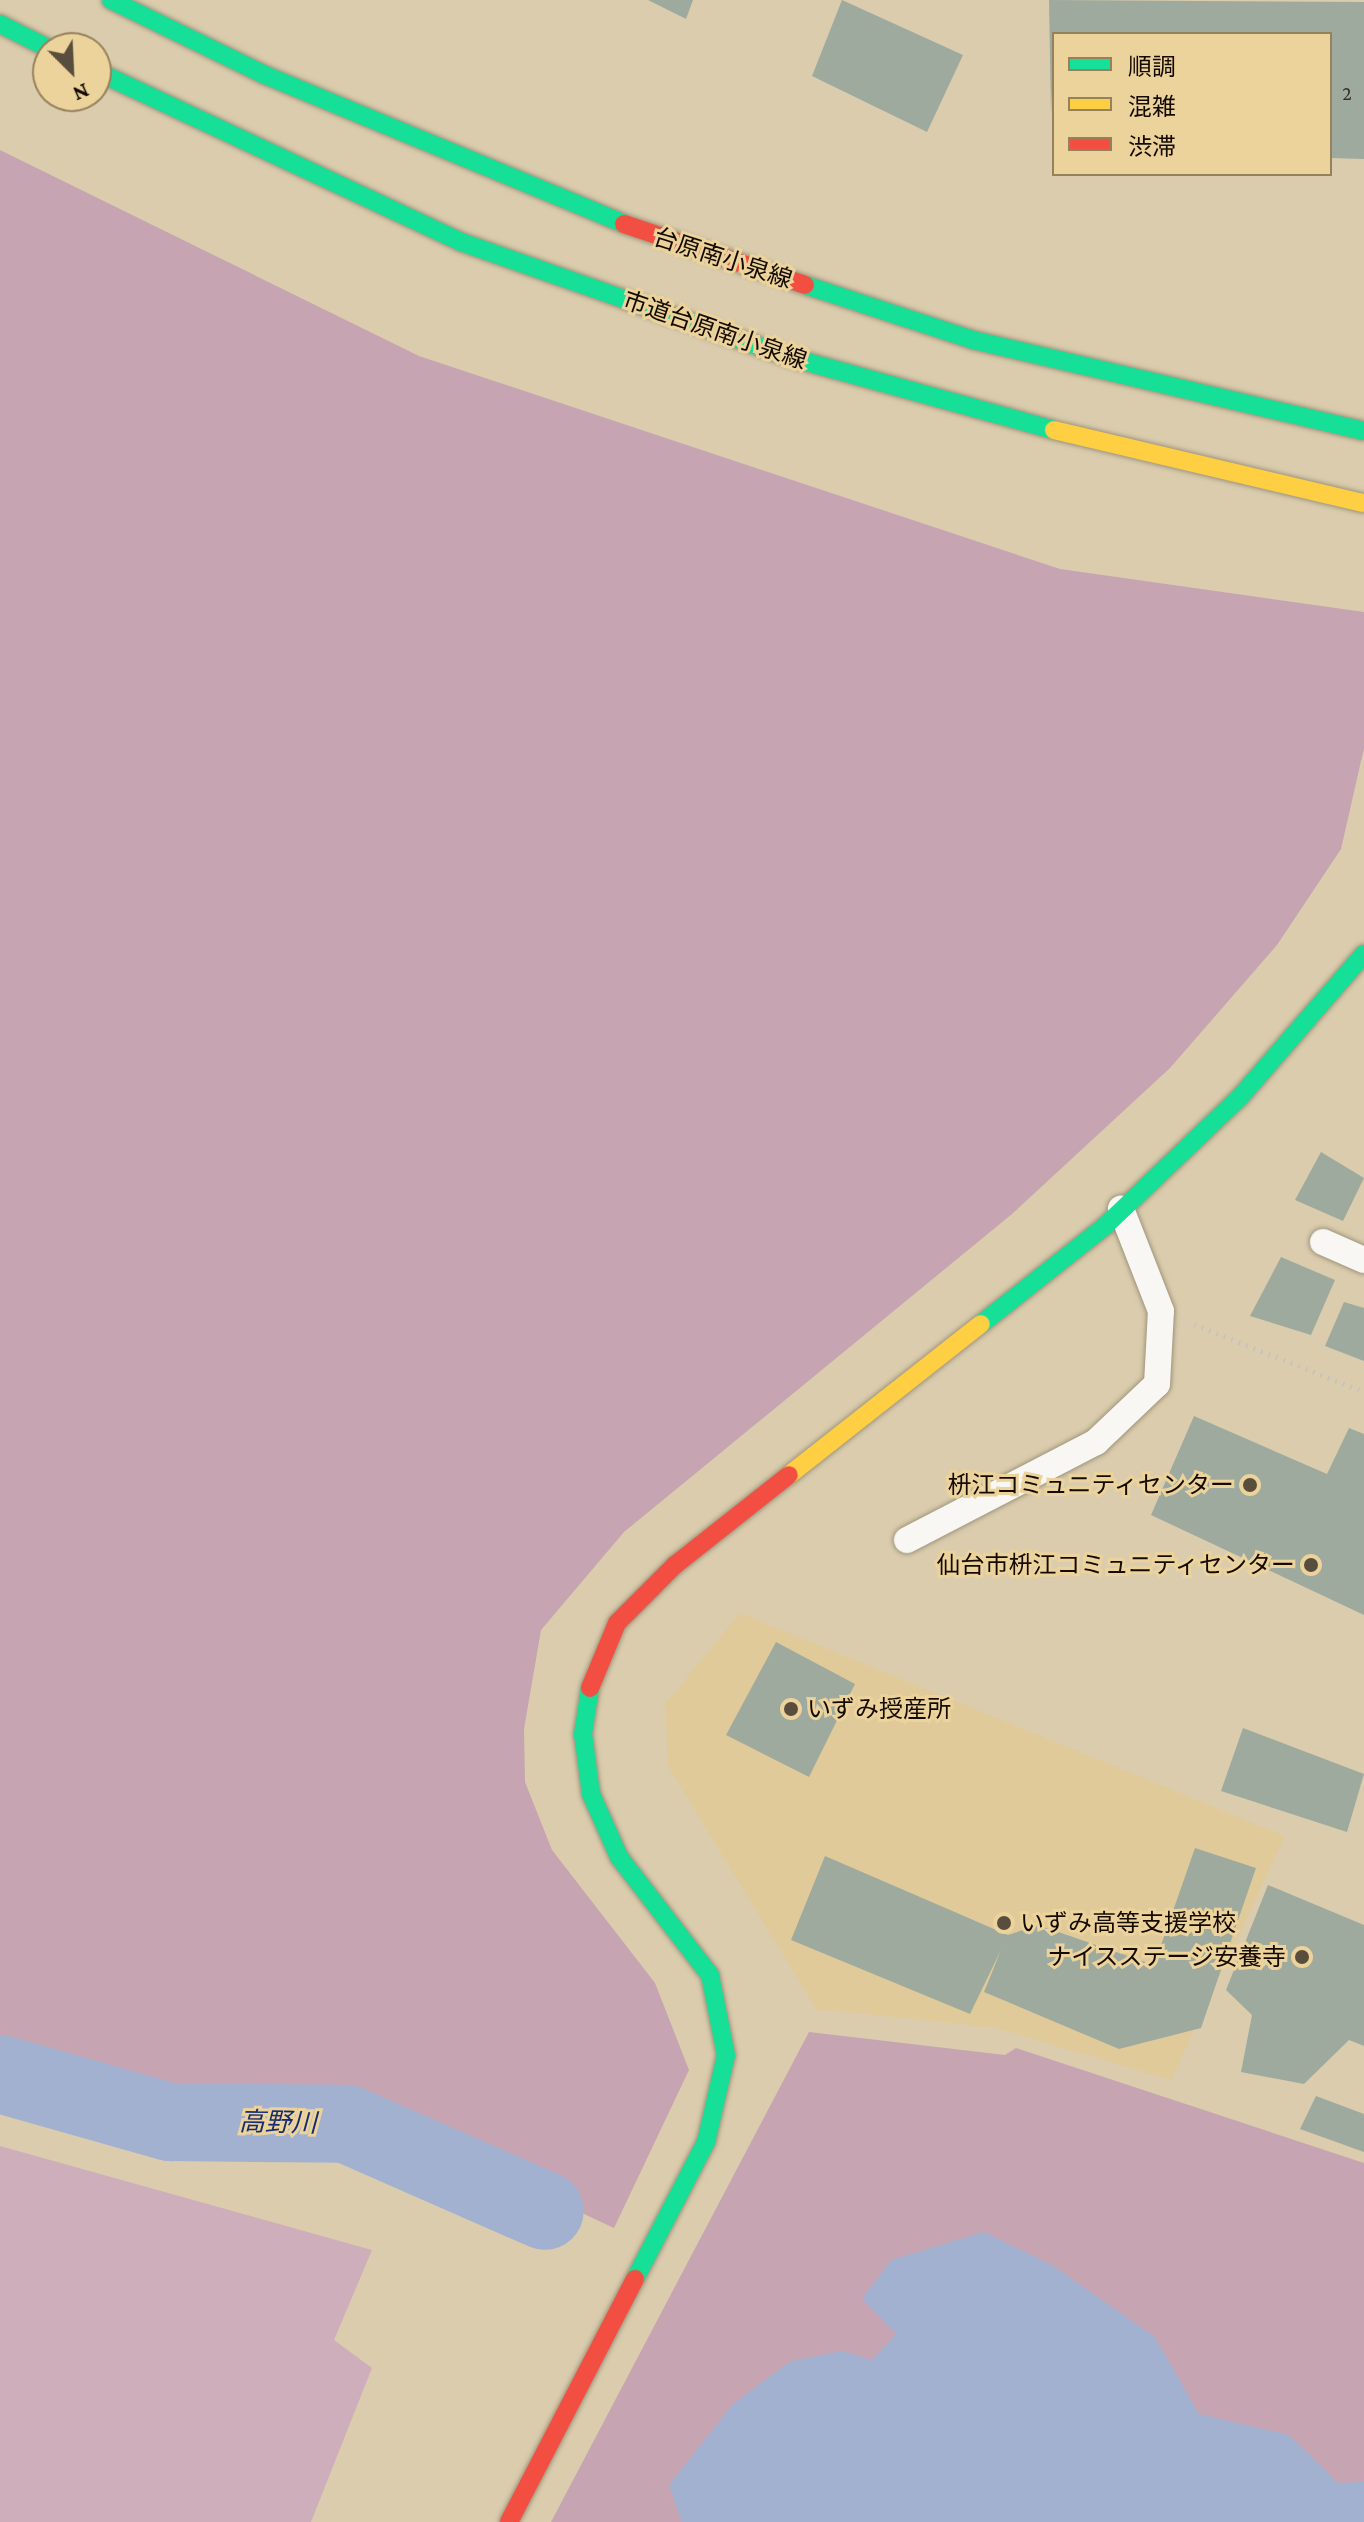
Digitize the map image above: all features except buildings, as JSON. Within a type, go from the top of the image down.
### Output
[{"type":"street","name":"台原南小泉線","points":[[111,0],[265,75],[648,234],[973,340],[1364,431]]},
{"type":"street","points":[[0,24],[32,40]]},
{"type":"street","name":"市道台原南小泉線","points":[[112,78],[461,242],[789,357],[1090,440],[1364,503]]},
{"type":"street","points":[[509,2522],[706,2142],[726,2055],[710,1975],[619,1857],[591,1794],[583,1734],[592,1677],[617,1623],[675,1565],[1121,1209],[1240,1097],[1364,954]]},
{"type":"lane","points":[[907,1540],[1096,1442],[1157,1384],[1161,1311],[1121,1209]]},
{"type":"lane","points":[[1323,1242],[1364,1260]]},
{"type":"path","points":[[1161,1311],[1364,1392]]},
{"type":"shaded area","points":[[0,150],[419,356],[1060,569],[1364,612],[1364,748],[1341,849],[1277,945],[1170,1068],[1012,1214],[624,1532],[541,1630],[524,1729],[525,1782],[552,1850],[655,1983],[689,2070],[614,2228],[363,2111],[174,2099],[0,2036]]},
{"type":"shaded area","name":"いずみ高等支援学校","points":[[740,1613],[1285,1836],[1171,2080],[992,2027],[816,2009],[668,1766],[665,1704]]},
{"type":"shaded area","points":[[809,2032],[1005,2055],[1016,2048],[1364,2163],[1364,2522],[551,2522]]},
{"type":"shaded area","points":[[0,2146],[372,2250],[334,2340],[372,2368],[311,2522],[0,2522]]},
{"type":"water","points":[[984,2232],[1052,2265],[1155,2337],[1199,2414],[1289,2435],[1338,2483],[1364,2482],[1364,2522],[682,2522],[669,2485],[733,2404],[791,2361],[842,2351],[872,2360],[896,2334],[862,2299],[891,2260]]},
{"type":"waterway","name":"高野川","points":[[0,2074],[170,2122],[347,2124],[545,2211]]},
{"type":"traffic: fast","points":[[111,0],[265,75],[624,224]]},
{"type":"traffic: fast","points":[[0,24],[32,40]]},
{"type":"traffic: fast","points":[[112,78],[461,242],[789,357],[1054,430]]},
{"type":"traffic: fast","points":[[805,285],[973,340],[1364,431]]},
{"type":"traffic: fast","points":[[981,1324],[1105,1226],[1240,1097],[1364,954]]},
{"type":"traffic: fast","points":[[590,1688],[583,1734],[591,1794],[619,1857],[710,1975],[726,2055],[706,2142],[635,2279]]},
{"type":"traffic: slow","points":[[1054,430],[1364,503]]},
{"type":"traffic: slow","points":[[789,1475],[981,1324]]},
{"type":"traffic: jam","points":[[624,224],[805,285]]},
{"type":"traffic: jam","points":[[590,1688],[617,1623],[675,1565],[789,1475]]},
{"type":"traffic: jam","points":[[509,2522],[635,2279]]},
{"type":"place","name":"枡江コミュニティセンター","points":[[1250,1485]]},
{"type":"place","name":"仙台市枡江コミュニティセンター","points":[[1311,1565]]},
{"type":"place","name":"いずみ授産所","points":[[791,1709]]},
{"type":"place","name":"いずみ高等支援学校","points":[[1004,1923]]},
{"type":"place","name":"ナイスステージ安養寺","points":[[1302,1957]]}]
